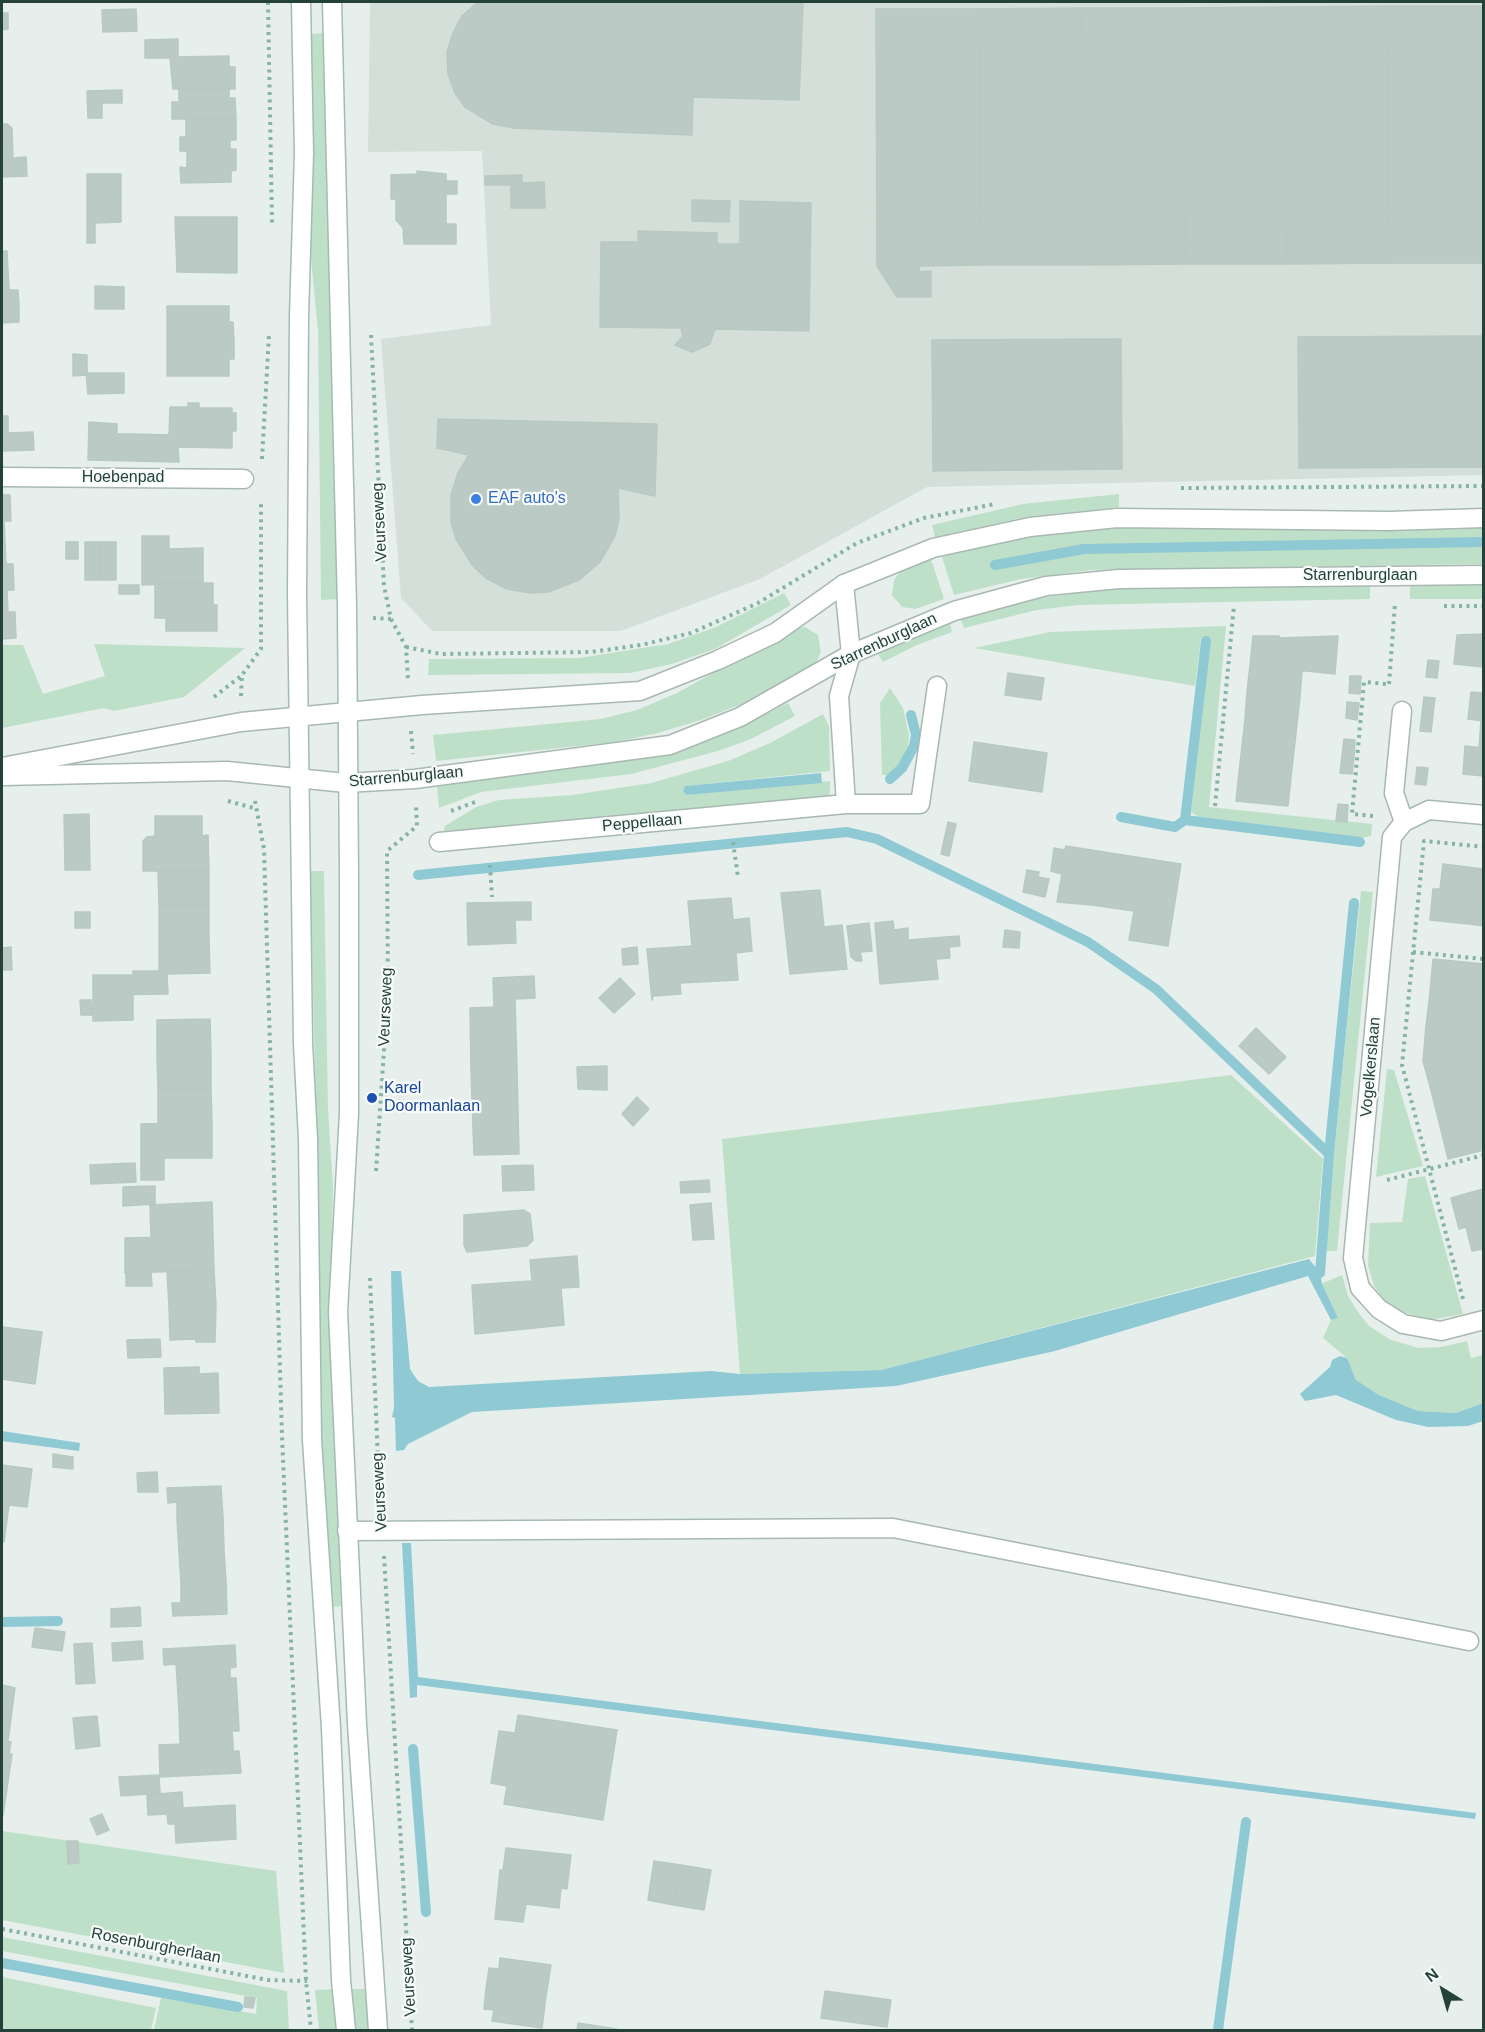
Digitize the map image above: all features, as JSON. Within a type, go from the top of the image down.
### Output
[{"type":"street","points":[[301,2],[304,153],[299,316],[299,716],[303,1043],[308,1138],[312,1440],[331,1728],[341,1980],[346,2031]]},
{"type":"street","points":[[332,2],[347,606],[345,712],[350,1094],[338,1312],[347,1531],[368,1910],[378,2031]]},
{"type":"street","name":"Hoebenpad","points":[[2,477],[244,479]]},
{"type":"street","points":[[2,767],[241,722],[409,706],[640,691],[718,660],[775,633],[844,584],[933,548],[1030,527],[1117,518],[1389,520],[1484,518]]},
{"type":"street","name":"Starrenburglaan","points":[[301,780],[346,783],[415,779],[670,744],[740,717],[851,654],[954,611],[1046,586],[1119,579],[1484,575]]},
{"type":"street","points":[[844,584],[851,654],[839,696],[846,804]]},
{"type":"street","name":"Peppellaan","points":[[439,842],[846,804],[920,804],[937,686]]},
{"type":"street","points":[[1402,711],[1394,794],[1404,822],[1429,810],[1484,815]]},
{"type":"street","points":[[2,776],[227,771],[301,780]]},
{"type":"street","name":"Vogelkerslaan","points":[[1404,822],[1392,837],[1353,1258],[1360,1288],[1379,1309],[1403,1323],[1440,1331],[1476,1322]]},
{"type":"street","points":[[347,1531],[893,1528],[1469,1641]]},
{"type":"path","name":"Veurseweg","points":[[370,324],[384,586],[391,619],[406,647],[417,826],[387,851],[388,990],[376,1176]]},
{"type":"path","points":[[924,518],[933,548]]},
{"type":"path","points":[[1215,806],[1234,605]]},
{"type":"path","points":[[1395,606],[1387,684],[1398,685]]},
{"type":"path","points":[[1476,1322],[1428,1170],[1402,1065],[1424,841],[1484,847]]},
{"type":"path","points":[[735,858],[738,877]]},
{"type":"path","points":[[491,874],[492,897]]},
{"type":"path","points":[[1413,952],[1484,959]]},
{"type":"path","points":[[1360,1187],[1484,1155]]},
{"type":"path","name":"Veurseweg","points":[[369,1269],[412,2031]]},
{"type":"path","name":"Rosenburgherlaan","points":[[2,1929],[268,1980],[306,1981],[311,2031]]},
{"type":"shaded area","points":[[370,2],[1483,2],[1483,475],[927,487],[760,579],[621,631],[432,631],[401,598],[381,339],[491,325],[482,151],[368,152]]},
{"type":"green space","points":[[325,33],[338,599],[321,600],[318,331],[311,259],[311,34]]},
{"type":"green space","points":[[1119,494],[1119,507],[1026,517],[935,537],[932,525],[1023,504]]},
{"type":"green space","points":[[1483,523],[1483,564],[1091,570],[1021,579],[954,595],[942,557],[1029,536],[1124,526]]},
{"type":"green space","points":[[931,559],[944,599],[915,609],[902,607],[892,595],[894,580],[903,568]]},
{"type":"green space","points":[[1410,585],[1483,585],[1483,599],[1410,599]]},
{"type":"green space","points":[[1370,586],[1370,599],[1078,605],[1037,610],[964,628],[959,615],[1011,601],[1122,588]]},
{"type":"green space","points":[[784,593],[791,605],[715,649],[672,664],[630,673],[428,675],[429,659],[579,658],[668,644],[716,627]]},
{"type":"green space","points":[[949,618],[952,632],[917,645],[883,662],[876,650]]},
{"type":"green space","points":[[1226,626],[1209,807],[1372,824],[1371,836],[1362,838],[1199,817],[1191,812],[1210,638],[1201,638],[1195,686],[974,648],[1050,632]]},
{"type":"green space","points":[[805,627],[818,635],[821,652],[815,665],[739,705],[701,720],[658,733],[616,742],[436,761],[433,735],[601,719],[637,710],[677,693],[792,629]]},
{"type":"green space","points":[[94,644],[245,648],[184,697],[114,711],[104,708],[2,728],[2,645],[23,645],[43,694],[105,676]]},
{"type":"green space","points":[[890,688],[903,708],[909,735],[908,746],[900,763],[888,775],[882,775],[880,703]]},
{"type":"green space","points":[[788,703],[795,716],[751,739],[718,751],[631,774],[481,792],[439,808],[437,787],[718,735],[740,728]]},
{"type":"green space","points":[[823,714],[829,726],[830,771],[686,786],[683,791],[686,795],[830,781],[830,794],[817,802],[444,831],[445,826],[476,807],[499,800],[572,795],[651,783],[728,761],[770,743]]},
{"type":"green space","points":[[310,871],[324,871],[328,1109],[333,1186],[330,1320],[341,1606],[329,1608],[317,1323],[318,1191]]},
{"type":"green space","points":[[1361,891],[1373,892],[1337,1251],[1324,1251]]},
{"type":"green space","points":[[1387,1069],[1394,1070],[1423,1166],[1376,1177]]},
{"type":"green space","points":[[1231,1075],[1323,1159],[1315,1256],[881,1370],[740,1374],[722,1139]]},
{"type":"green space","points":[[1425,1176],[1463,1314],[1430,1320],[1396,1310],[1384,1300],[1374,1286],[1368,1265],[1370,1223],[1402,1222],[1408,1179]]},
{"type":"green space","points":[[1342,1275],[1348,1296],[1358,1312],[1369,1326],[1391,1340],[1419,1348],[1441,1347],[1467,1341],[1471,1358],[1483,1355],[1483,1403],[1456,1413],[1418,1411],[1379,1395],[1356,1380],[1347,1358],[1323,1338],[1331,1320],[1338,1318],[1321,1284]]},
{"type":"green space","points":[[2,1831],[276,1871],[284,1973],[2,1920]]},
{"type":"green space","points":[[2,1937],[287,1991],[289,2030],[154,2030],[161,1998],[256,2014],[257,1998],[2,1951]]},
{"type":"green space","points":[[2,1977],[156,2008],[151,2030],[2,2030]]},
{"type":"green space","points":[[334,1989],[338,2030],[319,2030],[315,1990]]},
{"type":"green space","points":[[351,1989],[366,1989],[370,2030],[355,2030]]},
{"type":"water","points":[[821,773],[822,783],[686,795],[683,791],[685,786]]},
{"type":"water","points":[[1309,1259],[1320,1273],[1322,1284],[1338,1318],[1331,1320],[1308,1276],[1055,1351],[896,1386],[472,1412],[408,1444],[404,1450],[396,1451],[395,1418],[392,1417],[394,1408],[391,1271],[401,1271],[410,1369],[418,1381],[429,1387],[711,1371],[740,1374],[881,1370]]},
{"type":"water","points":[[1340,1356],[1347,1358],[1356,1380],[1379,1395],[1418,1411],[1456,1413],[1483,1403],[1483,1421],[1468,1426],[1428,1427],[1396,1420],[1336,1395],[1305,1401],[1300,1394],[1330,1367],[1332,1360]]},
{"type":"water","points":[[2,1431],[80,1443],[79,1451],[2,1441]]},
{"type":"water","points":[[402,1543],[411,1543],[418,1677],[1476,1813],[1475,1819],[417,1685],[417,1697],[410,1698]]},
{"type":"building","points":[[478,2],[803,2],[799,100],[693,97],[692,135],[513,128],[493,124],[465,107],[455,93],[448,74],[447,52],[453,33],[462,16]]},
{"type":"building","points":[[1387,6],[1389,263],[1287,264],[1285,7]]},
{"type":"building","points":[[1387,6],[1484,6],[1484,263],[1389,263]]},
{"type":"building","points":[[1285,7],[1287,264],[1185,264],[1184,8]]},
{"type":"building","points":[[1081,8],[1184,8],[1185,264],[1083,265]]},
{"type":"building","points":[[1081,8],[1083,265],[981,265],[979,9]]},
{"type":"building","points":[[136,9],[137,31],[103,32],[102,10]]},
{"type":"building","points":[[876,9],[979,9],[981,265],[919,266],[919,272],[931,271],[931,297],[897,297],[877,266]]},
{"type":"building","points":[[2,13],[8,13],[8,29],[2,30]]},
{"type":"building","points":[[178,39],[178,57],[229,56],[229,67],[235,67],[235,89],[173,89],[170,58],[145,58],[145,40]]},
{"type":"building","points":[[229,88],[229,98],[235,98],[236,119],[172,119],[172,102],[179,102],[179,89]]},
{"type":"building","points":[[122,90],[122,103],[102,103],[102,118],[88,118],[87,91]]},
{"type":"building","points":[[236,119],[236,140],[230,140],[230,150],[180,151],[180,137],[186,137],[186,120]]},
{"type":"building","points":[[2,124],[7,124],[12,128],[13,159],[2,159]]},
{"type":"building","points":[[236,149],[236,170],[231,171],[231,182],[181,183],[180,167],[187,168],[187,151]]},
{"type":"building","points":[[26,157],[27,176],[2,177],[2,159]]},
{"type":"building","points":[[417,171],[446,174],[446,181],[457,181],[457,194],[446,194],[446,224],[456,224],[456,244],[404,244],[403,228],[396,220],[396,199],[391,199],[391,175],[417,174]]},
{"type":"building","points":[[87,174],[121,174],[121,198],[87,198]]},
{"type":"building","points":[[522,175],[522,183],[544,182],[545,208],[511,208],[511,185],[485,185],[485,176]]},
{"type":"building","points":[[87,198],[121,198],[121,222],[95,223],[95,243],[87,243]]},
{"type":"building","points":[[692,200],[730,201],[729,222],[692,221]]},
{"type":"building","points":[[740,201],[811,203],[809,331],[715,329],[710,344],[692,352],[675,345],[683,336],[681,328],[600,327],[601,242],[638,242],[638,231],[717,233],[717,244],[740,244]]},
{"type":"building","points":[[175,217],[237,217],[237,245],[176,245]]},
{"type":"building","points":[[176,245],[237,245],[237,273],[177,272]]},
{"type":"building","points":[[2,251],[7,251],[9,290],[18,290],[19,306],[2,307]]},
{"type":"building","points":[[95,286],[124,287],[124,309],[95,309]]},
{"type":"building","points":[[19,306],[19,322],[2,323],[2,307]]},
{"type":"building","points":[[167,306],[229,306],[229,322],[233,322],[234,341],[167,340]]},
{"type":"building","points":[[1484,336],[1484,467],[1299,468],[1298,337]]},
{"type":"building","points":[[1121,339],[1122,469],[933,471],[932,340]]},
{"type":"building","points":[[167,340],[234,341],[234,359],[229,359],[229,376],[167,376]]},
{"type":"building","points":[[73,354],[87,355],[87,375],[73,376]]},
{"type":"building","points":[[86,373],[124,373],[124,393],[88,394]]},
{"type":"building","points":[[188,403],[199,403],[199,408],[232,408],[232,413],[236,413],[236,431],[232,431],[232,448],[178,447],[179,462],[133,461],[133,434],[169,435],[170,407],[188,407]]},
{"type":"building","points":[[2,416],[8,416],[8,433],[33,432],[34,450],[2,451]]},
{"type":"building","points":[[438,419],[657,424],[655,496],[618,488],[619,518],[615,536],[600,562],[579,580],[548,592],[530,593],[507,589],[486,578],[473,566],[456,539],[451,522],[451,495],[458,473],[469,455],[437,448]]},
{"type":"building","points":[[89,422],[117,424],[117,434],[133,434],[133,461],[88,460]]},
{"type":"building","points":[[2,495],[10,495],[11,521],[4,521],[5,542],[2,542]]},
{"type":"building","points":[[142,536],[169,536],[169,549],[203,548],[203,583],[142,585]]},
{"type":"building","points":[[2,542],[5,542],[6,564],[13,564],[14,590],[2,590]]},
{"type":"building","points":[[66,542],[78,542],[78,559],[66,559]]},
{"type":"building","points":[[85,542],[100,542],[100,580],[85,580]]},
{"type":"building","points":[[100,542],[116,542],[116,580],[100,580]]},
{"type":"building","points":[[155,583],[213,583],[213,605],[217,605],[217,631],[166,631],[166,618],[155,618]]},
{"type":"building","points":[[119,585],[139,585],[139,594],[119,594]]},
{"type":"building","points":[[2,590],[7,590],[8,612],[15,612],[16,638],[2,639]]},
{"type":"building","points":[[1484,634],[1484,667],[1454,664],[1457,635]]},
{"type":"building","points":[[1253,636],[1279,636],[1279,638],[1338,636],[1335,674],[1250,665]]},
{"type":"building","points":[[1428,660],[1439,661],[1437,678],[1426,677]]},
{"type":"building","points":[[1250,665],[1302,671],[1300,697],[1247,692]]},
{"type":"building","points":[[1008,673],[1044,678],[1041,700],[1005,695]]},
{"type":"building","points":[[1350,676],[1361,676],[1360,694],[1349,693]]},
{"type":"building","points":[[1247,692],[1300,697],[1297,724],[1245,719]]},
{"type":"building","points":[[1471,692],[1484,693],[1484,721],[1468,719]]},
{"type":"building","points":[[1424,697],[1435,698],[1433,715],[1422,714]]},
{"type":"building","points":[[1347,702],[1359,703],[1357,720],[1346,718]]},
{"type":"building","points":[[1422,714],[1433,715],[1431,732],[1420,731]]},
{"type":"building","points":[[1245,719],[1297,724],[1294,751],[1242,746]]},
{"type":"building","points":[[1481,720],[1484,721],[1484,748],[1479,748]]},
{"type":"building","points":[[1344,739],[1355,740],[1354,757],[1342,756]]},
{"type":"building","points":[[974,742],[1047,753],[1042,792],[969,781]]},
{"type":"building","points":[[1242,746],[1294,751],[1291,777],[1239,772]]},
{"type":"building","points":[[1465,746],[1484,748],[1484,776],[1463,774]]},
{"type":"building","points":[[1342,756],[1354,757],[1352,774],[1340,773]]},
{"type":"building","points":[[1417,767],[1428,768],[1426,785],[1415,784]]},
{"type":"building","points":[[1239,772],[1291,777],[1288,806],[1236,801]]},
{"type":"building","points":[[1338,804],[1348,805],[1347,822],[1336,821]]},
{"type":"building","points":[[89,814],[90,870],[65,870],[64,815]]},
{"type":"building","points":[[155,816],[202,816],[202,836],[208,835],[209,871],[143,871],[143,841],[147,837],[155,836]]},
{"type":"building","points":[[948,822],[956,824],[949,856],[941,854]]},
{"type":"building","points":[[1066,846],[1123,855],[1121,877],[1095,874],[1092,905],[1057,902],[1062,874],[1051,871],[1054,848],[1065,850]]},
{"type":"building","points":[[1123,855],[1181,864],[1168,946],[1129,940],[1134,911],[1092,905],[1095,874],[1121,877]]},
{"type":"building","points":[[1443,864],[1475,868],[1469,924],[1430,920],[1433,889],[1440,889]]},
{"type":"building","points":[[1475,868],[1484,869],[1484,926],[1469,924]]},
{"type":"building","points":[[1027,870],[1039,872],[1038,877],[1049,879],[1045,897],[1023,892]]},
{"type":"building","points":[[158,871],[209,871],[209,905],[159,905]]},
{"type":"building","points":[[820,890],[824,927],[842,925],[847,969],[790,974],[781,893]]},
{"type":"building","points":[[731,898],[733,920],[749,918],[752,951],[736,953],[738,980],[680,983],[681,994],[653,996],[652,1000],[647,949],[692,946],[688,901]]},
{"type":"building","points":[[531,902],[531,920],[515,920],[516,943],[468,945],[467,903]]},
{"type":"building","points":[[159,905],[209,905],[209,938],[159,939]]},
{"type":"building","points":[[75,912],[90,912],[90,928],[75,928]]},
{"type":"building","points":[[893,921],[894,930],[908,928],[908,940],[959,936],[960,946],[949,947],[950,958],[936,959],[938,979],[880,984],[875,923]]},
{"type":"building","points":[[869,923],[872,951],[860,952],[862,961],[856,961],[851,957],[847,926]]},
{"type":"building","points":[[1005,930],[1020,932],[1019,948],[1003,947]]},
{"type":"building","points":[[209,938],[210,973],[167,974],[168,994],[93,995],[93,975],[133,975],[133,971],[159,971],[159,939]]},
{"type":"building","points":[[11,947],[12,970],[2,970],[2,948]]},
{"type":"building","points":[[637,947],[638,964],[623,965],[622,949]]},
{"type":"building","points":[[1433,959],[1484,964],[1484,998],[1430,993]]},
{"type":"building","points":[[534,976],[535,998],[515,999],[517,1070],[471,1071],[470,1008],[494,1007],[493,978]]},
{"type":"building","points":[[620,978],[635,994],[614,1013],[599,998]]},
{"type":"building","points":[[1430,993],[1484,998],[1484,1032],[1426,1026]]},
{"type":"building","points":[[133,994],[133,1020],[93,1021],[93,995]]},
{"type":"building","points":[[80,1000],[91,1000],[92,1015],[81,1015]]},
{"type":"building","points":[[210,1019],[211,1054],[157,1055],[157,1020]]},
{"type":"building","points":[[1426,1026],[1484,1032],[1481,1055],[1423,1061]]},
{"type":"building","points":[[1256,1028],[1286,1057],[1269,1074],[1239,1046]]},
{"type":"building","points":[[211,1054],[211,1089],[158,1089],[157,1055]]},
{"type":"building","points":[[1481,1055],[1484,1081],[1432,1094],[1423,1061]]},
{"type":"building","points":[[607,1066],[607,1090],[578,1089],[577,1067]]},
{"type":"building","points":[[517,1070],[519,1154],[474,1155],[471,1071]]},
{"type":"building","points":[[1484,1081],[1484,1115],[1440,1126],[1432,1094]]},
{"type":"building","points":[[158,1089],[211,1089],[212,1122],[158,1123]]},
{"type":"building","points":[[637,1097],[649,1109],[633,1126],[622,1114]]},
{"type":"building","points":[[1484,1115],[1484,1150],[1448,1159],[1440,1126]]},
{"type":"building","points":[[212,1122],[212,1158],[164,1158],[164,1180],[141,1180],[141,1124]]},
{"type":"building","points":[[135,1163],[136,1182],[91,1184],[90,1165]]},
{"type":"building","points":[[533,1165],[534,1190],[503,1191],[502,1166]]},
{"type":"building","points":[[709,1180],[710,1192],[681,1193],[680,1182]]},
{"type":"building","points":[[155,1186],[155,1204],[123,1206],[123,1187]]},
{"type":"building","points":[[1483,1189],[1484,1249],[1472,1251],[1466,1227],[1459,1229],[1451,1198]]},
{"type":"building","points":[[212,1202],[213,1236],[151,1237],[150,1205]]},
{"type":"building","points":[[711,1203],[714,1239],[693,1240],[690,1205]]},
{"type":"building","points":[[524,1210],[530,1214],[533,1240],[527,1246],[467,1252],[464,1245],[464,1215]]},
{"type":"building","points":[[213,1236],[214,1270],[125,1273],[125,1238]]},
{"type":"building","points":[[577,1256],[579,1287],[561,1288],[564,1325],[475,1334],[472,1285],[532,1281],[530,1260]]},
{"type":"building","points":[[214,1270],[216,1306],[169,1308],[167,1271]]},
{"type":"building","points":[[151,1271],[152,1286],[126,1286],[126,1273]]},
{"type":"building","points":[[216,1306],[215,1342],[196,1342],[196,1339],[170,1340],[169,1308]]},
{"type":"building","points":[[2,1327],[42,1332],[35,1384],[2,1379]]},
{"type":"building","points":[[160,1339],[161,1357],[128,1358],[127,1340]]},
{"type":"building","points":[[199,1367],[199,1374],[218,1373],[219,1413],[165,1414],[164,1368]]},
{"type":"building","points":[[53,1454],[73,1457],[73,1469],[53,1467]]},
{"type":"building","points":[[2,1465],[32,1469],[27,1507],[9,1505],[4,1542],[2,1541]]},
{"type":"building","points":[[157,1472],[158,1492],[138,1492],[137,1473]]},
{"type":"building","points":[[221,1486],[223,1518],[177,1520],[177,1502],[168,1503],[167,1488]]},
{"type":"building","points":[[223,1518],[224,1550],[179,1552],[177,1520]]},
{"type":"building","points":[[224,1550],[226,1581],[181,1583],[179,1552]]},
{"type":"building","points":[[226,1581],[227,1614],[173,1616],[172,1603],[181,1603],[181,1583]]},
{"type":"building","points":[[140,1607],[141,1626],[111,1627],[111,1609]]},
{"type":"building","points":[[35,1628],[65,1632],[62,1651],[32,1647]]},
{"type":"building","points":[[142,1641],[143,1659],[113,1661],[112,1643]]},
{"type":"building","points":[[92,1643],[95,1683],[76,1684],[74,1644]]},
{"type":"building","points":[[235,1645],[236,1667],[230,1668],[230,1675],[177,1678],[176,1664],[164,1665],[163,1649]]},
{"type":"building","points":[[230,1675],[230,1678],[236,1678],[238,1710],[179,1712],[177,1678]]},
{"type":"building","points":[[2,1685],[15,1688],[8,1741],[2,1740]]},
{"type":"building","points":[[238,1710],[239,1731],[232,1731],[233,1742],[180,1744],[179,1712]]},
{"type":"building","points":[[518,1715],[617,1730],[603,1820],[504,1804],[507,1786],[491,1783],[499,1731],[515,1733]]},
{"type":"building","points":[[97,1716],[100,1746],[76,1749],[73,1718]]},
{"type":"building","points":[[2,1740],[11,1742],[9,1754],[12,1754],[3,1816]]},
{"type":"building","points":[[233,1742],[233,1751],[239,1751],[241,1773],[159,1777],[160,1793],[121,1796],[119,1777],[160,1775],[159,1745]]},
{"type":"building","points":[[182,1792],[183,1808],[235,1805],[236,1839],[176,1843],[175,1824],[168,1824],[167,1814],[148,1815],[147,1795]]},
{"type":"building","points":[[102,1814],[109,1830],[97,1835],[90,1819]]},
{"type":"building","points":[[67,1841],[78,1841],[79,1863],[68,1864]]},
{"type":"building","points":[[506,1848],[571,1855],[567,1889],[561,1888],[559,1908],[526,1904],[523,1922],[495,1919],[500,1870],[503,1870]]},
{"type":"building","points":[[654,1861],[681,1865],[674,1905],[648,1900]]},
{"type":"building","points":[[681,1865],[711,1870],[704,1910],[674,1905]]},
{"type":"building","points":[[500,1958],[551,1965],[546,1996],[486,1989],[489,1968],[499,1969]]},
{"type":"building","points":[[486,1989],[546,1996],[542,2028],[492,2021],[494,2010],[484,2009]]},
{"type":"building","points":[[825,1991],[891,2000],[887,2027],[821,2018]]},
{"type":"building","points":[[245,1997],[255,1998],[253,2008],[244,2007]]},
{"type":"building","points":[[578,2023],[610,2028],[621,2030],[577,2030]]},
{"type":"waterway","points":[[995,565],[1084,549],[1484,542]]},
{"type":"waterway","points":[[1206,641],[1185,820],[1360,842]]},
{"type":"waterway","points":[[890,779],[902,768],[914,746],[916,735],[911,715]]},
{"type":"waterway","points":[[1121,817],[1175,827],[1185,820]]},
{"type":"waterway","points":[[418,875],[847,832],[877,839],[1088,942],[1156,989],[1329,1154]]},
{"type":"waterway","points":[[1320,1273],[1329,1154],[1354,903]]},
{"type":"waterway","points":[[2,1622],[58,1621]]},
{"type":"waterway","points":[[413,1749],[426,1912]]},
{"type":"waterway","points":[[1218,2030],[1246,1822]]},
{"type":"waterway","points":[[2,1963],[238,2007]]},
{"type":"place","name":"EAF auto's","points":[[476,499]]},
{"type":"place","name":"Karel Doormanlaan","points":[[372,1098]]}]
